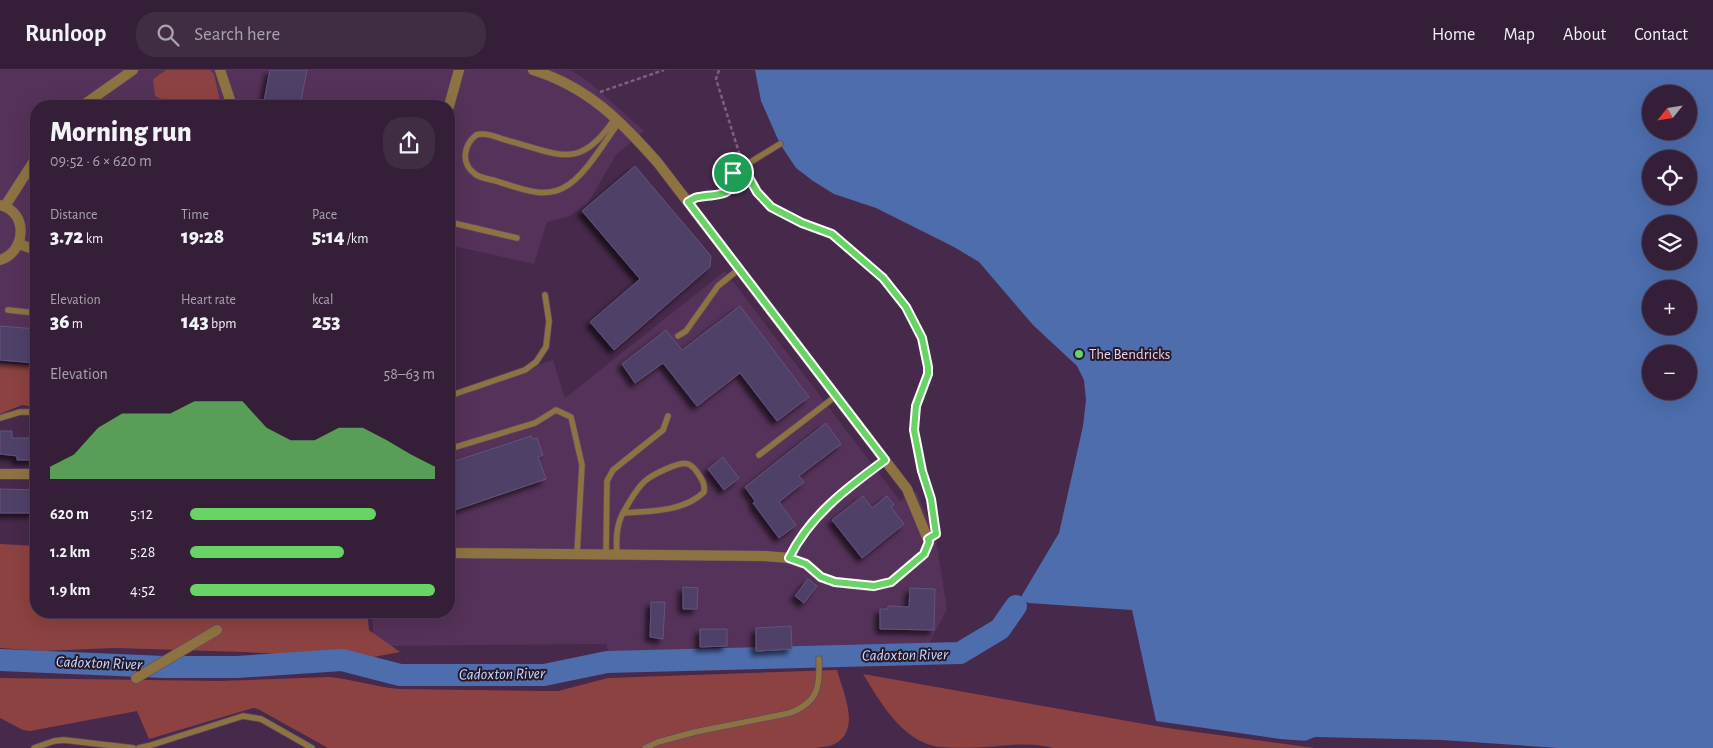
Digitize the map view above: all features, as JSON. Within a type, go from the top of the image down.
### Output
[{"type":"street","points":[[90,100],[133,70]]},
{"type":"street","points":[[220,70],[230,100]]},
{"type":"street","points":[[451,100],[459,70]]},
{"type":"street","points":[[455,553],[765,556],[789,558],[806,564],[821,577],[835,582],[874,586],[891,582],[924,554],[929,542],[907,489],[658,163],[617,120],[589,96],[555,77],[534,70]]},
{"type":"street","points":[[0,260],[12,254],[19,244],[21,236],[18,218],[2,206],[30,166]]},
{"type":"street","points":[[19,244],[30,248]]},
{"type":"street","points":[[0,474],[30,474]]},
{"type":"street","points":[[136,678],[217,630]]},
{"type":"lane","points":[[617,120],[581,174],[570,184],[556,191],[529,190],[478,176],[466,164],[464,153],[468,143],[476,135],[487,134],[547,151],[572,155],[583,152],[594,145],[617,120]]},
{"type":"lane","points":[[726,177],[780,144]]},
{"type":"lane","points":[[455,223],[517,238]]},
{"type":"lane","points":[[678,336],[686,332],[718,286],[739,269]]},
{"type":"lane","points":[[455,394],[525,370],[536,362],[546,347],[549,321],[545,295]]},
{"type":"lane","points":[[8,310],[30,312]]},
{"type":"lane","points":[[759,455],[836,396]]},
{"type":"lane","points":[[455,447],[535,423],[546,414],[556,410],[571,417],[582,465],[576,554]]},
{"type":"lane","points":[[0,418],[20,412],[30,412]]},
{"type":"lane","points":[[606,554],[608,480],[613,470],[663,430],[668,416]]},
{"type":"lane","points":[[789,558],[802,535],[822,510],[885,460]]},
{"type":"lane","points":[[617,554],[616,539],[623,513],[645,482],[654,475],[677,465],[686,464],[695,469],[705,485],[704,492],[692,502],[649,512],[623,513]]},
{"type":"lane","points":[[645,748],[667,739],[790,714],[802,708],[814,697],[819,682],[819,659]]},
{"type":"lane","points":[[139,748],[243,716],[261,719],[312,748]]},
{"type":"lane","points":[[34,748],[54,741],[64,740],[133,748]]},
{"type":"path","points":[[589,96],[664,70]]},
{"type":"path","points":[[719,70],[716,79],[743,167],[757,192],[771,207],[802,223],[832,234],[883,278],[906,307],[922,338],[928,374],[916,406],[914,430],[922,471],[931,499],[936,534],[928,539]]},
{"type":"path","points":[[688,202],[698,197],[716,196],[727,192],[732,183],[733,173]]},
{"type":"shaded area","points":[[0,70],[570,70],[589,82],[644,131],[616,155],[588,203],[570,216],[547,222],[534,264],[455,246],[455,100],[30,100],[30,370],[0,367]]},
{"type":"shaded area","points":[[166,70],[210,70],[214,74],[220,100],[163,100],[155,96],[153,79]]},
{"type":"shaded area","points":[[725,271],[900,501],[916,491],[935,534],[947,609],[925,652],[837,649],[773,652],[610,654],[606,644],[375,646],[372,618],[455,618],[455,394],[553,360],[565,398]]},
{"type":"shaded area","points":[[0,363],[30,366],[30,406],[22,405],[0,414]]},
{"type":"shaded area","points":[[0,544],[30,546],[30,618],[368,618],[369,630],[400,652],[363,659],[244,652],[115,648],[43,651],[0,648]]},
{"type":"shaded area","points":[[837,670],[846,701],[849,723],[846,732],[840,740],[830,746],[815,748],[328,748],[253,708],[149,739],[137,711],[30,731],[23,730],[0,718],[0,678],[220,681],[329,677],[399,689],[558,691],[608,678]]},
{"type":"shaded area","points":[[863,674],[1167,728],[1315,748],[1053,748],[1028,745],[976,748],[938,747],[913,737],[893,719]]},
{"type":"water","points":[[755,70],[1713,70],[1713,748],[1408,748],[1280,739],[1156,721],[1132,610],[1028,603],[1021,597],[1059,533],[1083,426],[1086,400],[1084,380],[1077,366],[1033,325],[979,262],[954,247],[876,208],[834,194],[796,168],[780,144],[761,101]]},
{"type":"pier","points":[[1315,737],[1442,740],[1558,748],[1381,748],[1305,741]]},
{"type":"building","points":[[270,70],[307,70],[301,100],[264,100]]},
{"type":"building","points":[[635,166],[711,256],[710,267],[614,350],[590,322],[640,279],[582,211]]},
{"type":"building","points":[[740,306],[809,397],[777,421],[740,373],[697,406],[663,363],[635,383],[622,364],[666,330],[682,350]]},
{"type":"building","points":[[0,326],[30,328],[30,362],[0,360]]},
{"type":"building","points":[[826,423],[841,444],[799,476],[804,482],[779,502],[796,525],[779,538],[753,503],[755,501],[745,487]]},
{"type":"building","points":[[0,431],[12,431],[12,438],[30,438],[30,460],[17,460],[17,456],[0,454]]},
{"type":"building","points":[[531,436],[532,439],[537,438],[543,455],[538,457],[546,479],[455,510],[455,461]]},
{"type":"building","points":[[723,457],[739,478],[724,490],[708,469]]},
{"type":"building","points":[[0,489],[30,490],[30,513],[0,513]]},
{"type":"building","points":[[863,496],[872,508],[887,496],[894,505],[891,507],[904,524],[862,558],[832,520]]},
{"type":"building","points":[[808,579],[817,586],[804,603],[795,596]]},
{"type":"building","points":[[683,587],[698,588],[697,609],[683,609]]},
{"type":"building","points":[[910,588],[935,589],[934,630],[880,629],[880,609],[888,609],[888,606],[909,607]]},
{"type":"building","points":[[651,602],[665,602],[663,639],[650,637]]},
{"type":"building","points":[[791,626],[792,649],[756,651],[756,628]]},
{"type":"building","points":[[700,629],[727,629],[727,646],[700,647]]},
{"type":"waterway","name":"Cadoxton River","points":[[0,660],[165,667],[237,667],[342,660],[400,675],[544,675],[607,662],[960,653],[1000,629],[1016,606]]},
{"type":"place","name":"The Bendricks","points":[[1079,354]]},
{"type":"route","points":[[743,167],[757,192],[771,207],[802,223],[832,234],[854,252],[883,278],[906,307],[922,338],[928,374],[916,406],[914,430],[922,471],[931,499],[936,534],[928,539],[929,542],[924,554],[891,582],[874,586],[835,582],[821,577],[806,564],[789,558],[795,545],[822,510],[885,460],[688,202],[698,197],[716,196],[727,192],[732,183],[733,173],[743,167]]}]
